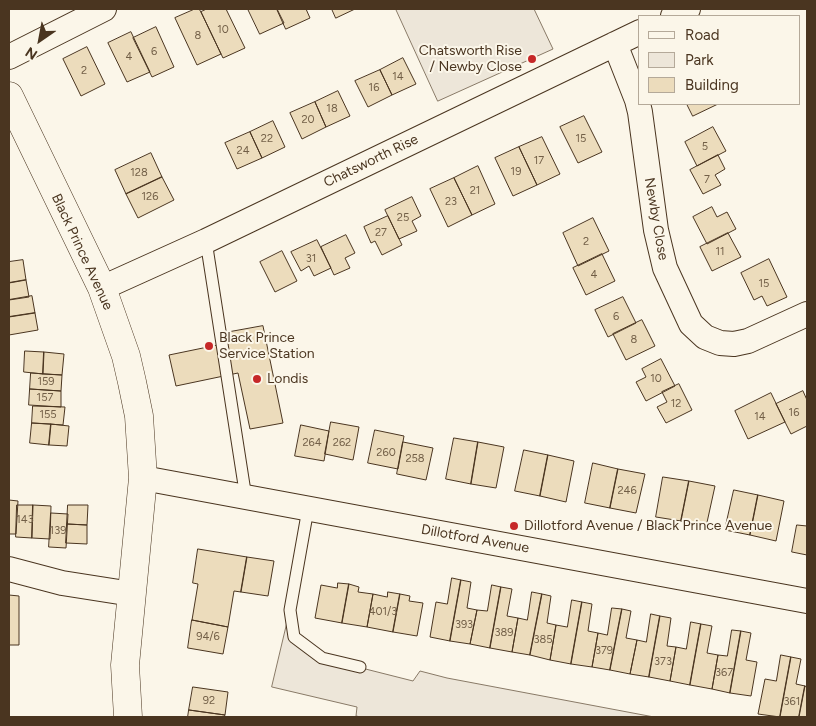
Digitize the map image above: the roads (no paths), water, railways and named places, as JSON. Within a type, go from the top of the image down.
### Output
[{"type":"street","points":[[9,57],[104,9]]},
{"type":"street","points":[[675,15],[688,9]]},
{"type":"street","name":"Chatsworth Rise","points":[[102,288],[206,241],[638,33]]},
{"type":"street","name":"Newby Close","points":[[615,44],[638,104]]},
{"type":"street","name":"Black Prince Avenue","points":[[9,96],[102,288],[126,356],[139,416],[143,478],[125,666],[128,717]]},
{"type":"street","name":"Newby Close","points":[[638,105],[656,230],[664,268],[691,324],[705,337],[720,343],[734,344],[748,341],[807,314]]},
{"type":"street","name":"Dillotford Avenue","points":[[143,478],[807,601]]},
{"type":"street","points":[[9,569],[62,583],[132,594]]},
{"type":"lane","points":[[206,241],[246,498]]},
{"type":"lane","points":[[308,509],[290,610],[294,637],[322,658],[360,667]]},
{"type":"place","name":"Chatsworth Rise / Newby Close","points":[[532,59]]},
{"type":"place","name":"Black Prince Service Station","points":[[209,346]]},
{"type":"place","name":"Londis","points":[[257,379]]},
{"type":"place","name":"Dillotford Avenue / Black Prince Avenue","points":[[514,526]]}]
